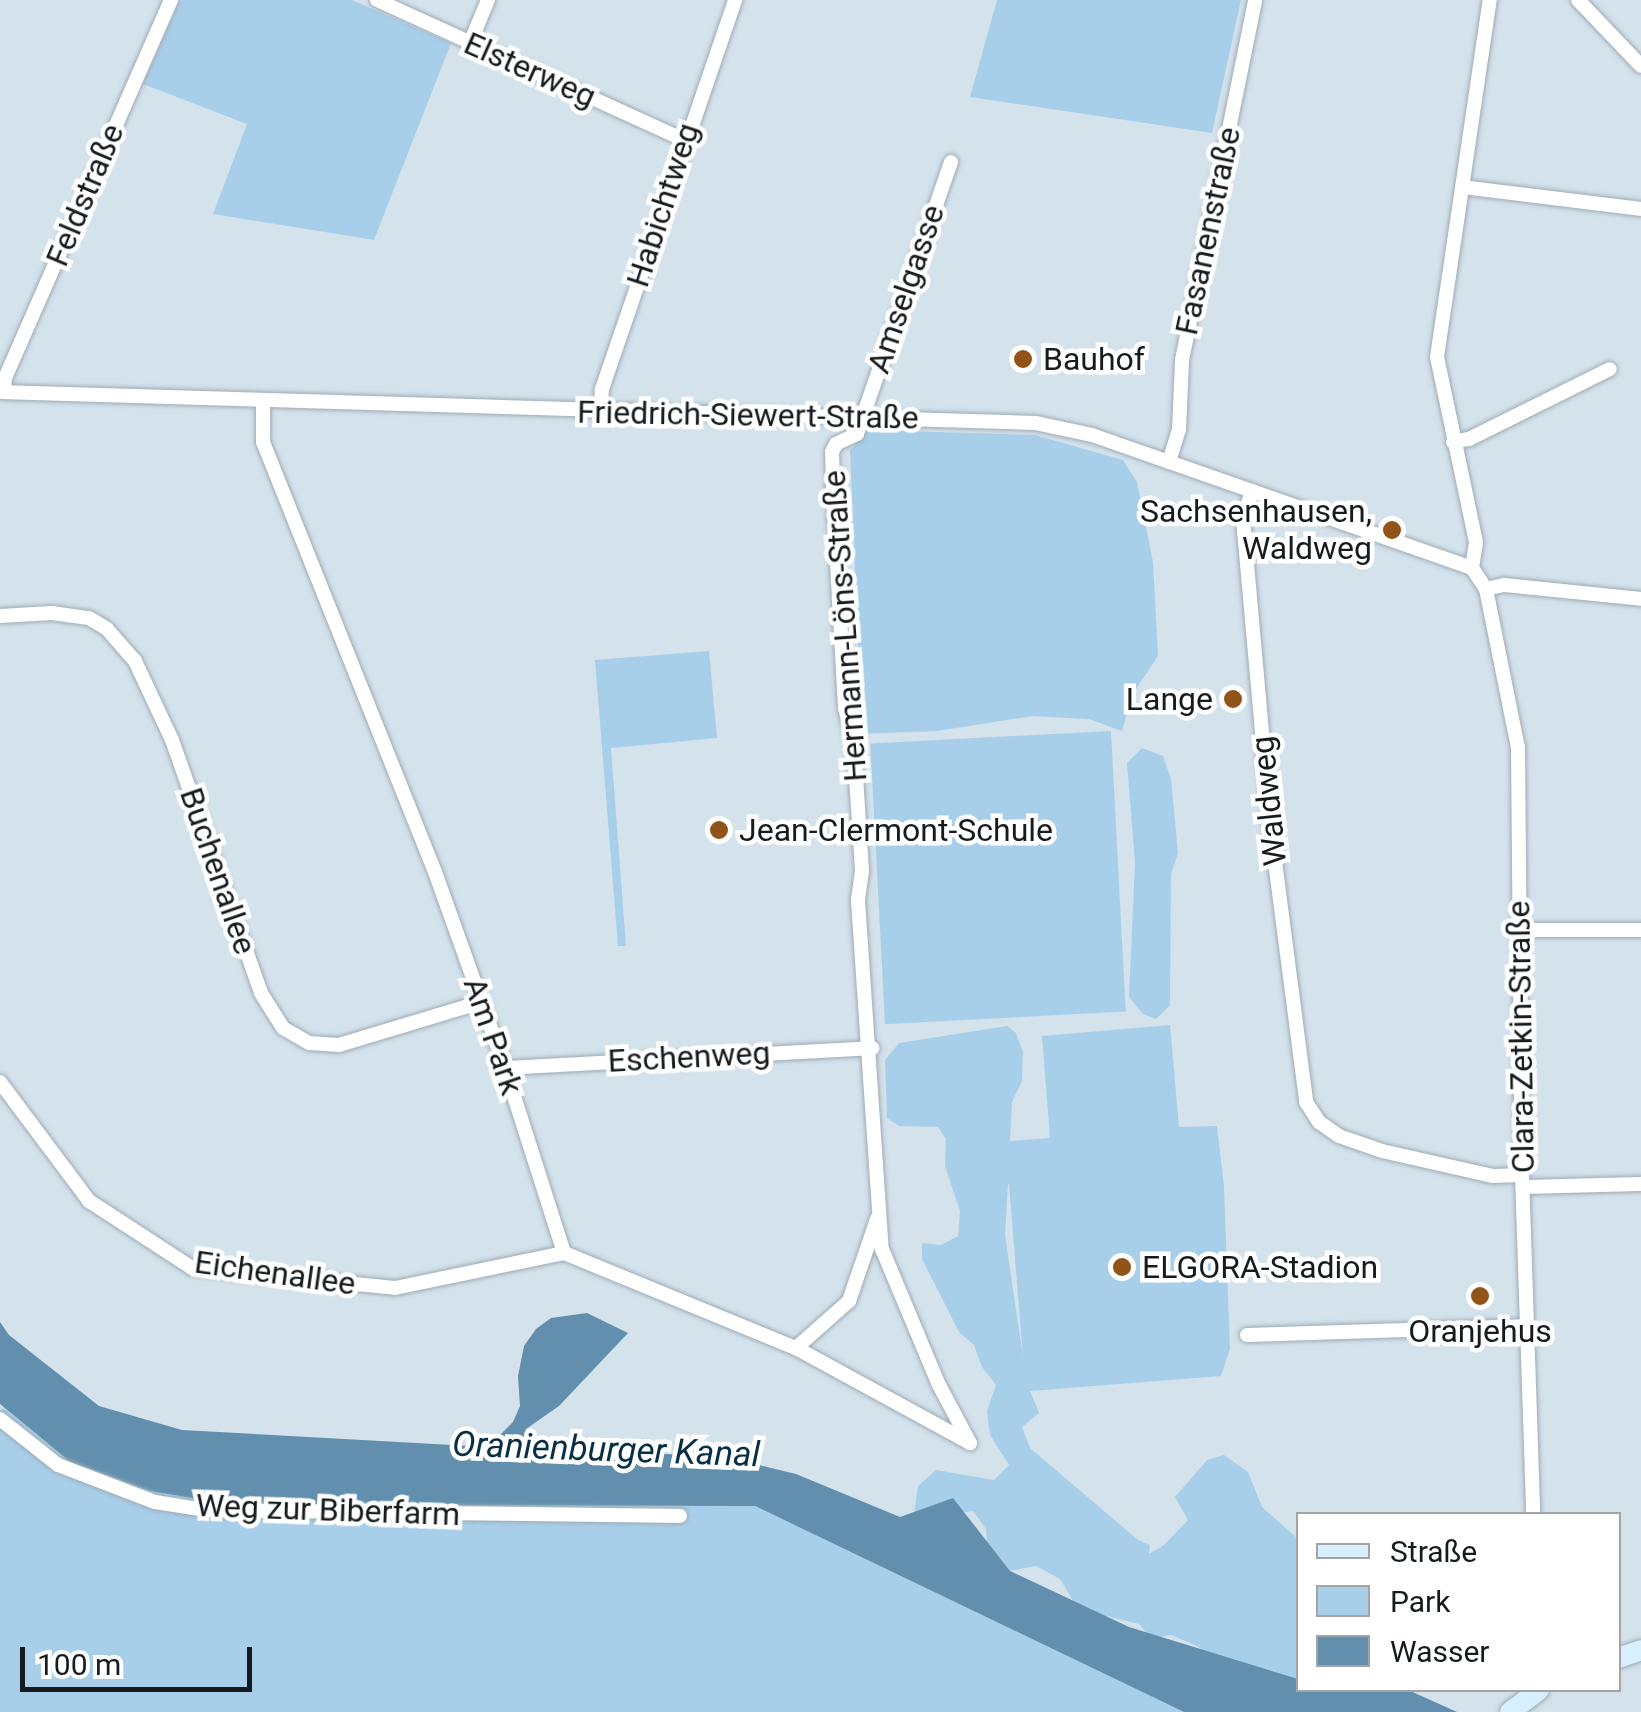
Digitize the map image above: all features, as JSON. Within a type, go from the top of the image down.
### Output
[{"type":"main road","points":[[1510,1712],[1536,1692]]},
{"type":"street","name":"Feldstraße","points":[[2,392],[171,0]]},
{"type":"street","name":"Elsterweg","points":[[377,0],[684,140]]},
{"type":"street","points":[[470,43],[488,0]]},
{"type":"street","name":"Habichtweg","points":[[601,412],[602,389],[684,140],[736,0]]},
{"type":"street","name":"Fasanenstraße","points":[[1169,462],[1179,430],[1182,360],[1255,0]]},
{"type":"street","points":[[1472,568],[1476,542],[1438,358],[1490,0]]},
{"type":"street","points":[[1578,0],[1641,66]]},
{"type":"street","name":"Amselgasse","points":[[864,417],[951,162]]},
{"type":"street","points":[[1462,188],[1641,209]]},
{"type":"street","points":[[1454,442],[1469,439],[1610,369]]},
{"type":"street","name":"Friedrich-Siewert-Straße","points":[[2,392],[1036,422],[1092,435],[1472,568]]},
{"type":"street","name":"Am Park","points":[[263,402],[263,442],[435,872],[506,1068],[564,1253]]},
{"type":"street","name":"Hermann-Löns-Straße","points":[[864,417],[857,434],[836,444],[832,487],[845,708],[854,744],[862,871],[859,916],[872,1048],[880,1209],[887,1268],[970,1443],[796,1348],[849,1301],[880,1209]]},
{"type":"street","name":"Waldweg","points":[[1252,491],[1244,519],[1270,823],[1302,1092],[1310,1110],[1339,1136],[1382,1151],[1522,1181]]},
{"type":"street","name":"Clara-Zetkin-Straße","points":[[1472,568],[1486,589],[1518,747],[1522,1181],[1533,1512]]},
{"type":"street","points":[[1486,589],[1504,585],[1641,599]]},
{"type":"street","name":"Buchenallee","points":[[0,616],[52,613],[89,618],[107,628],[135,662],[172,740],[261,993],[283,1028],[309,1044],[339,1045],[481,1002]]},
{"type":"street","points":[[1519,930],[1641,930]]},
{"type":"street","name":"Eschenweg","points":[[506,1068],[872,1048]]},
{"type":"street","name":"Eichenallee","points":[[0,1082],[89,1201],[192,1268],[394,1288],[564,1253]]},
{"type":"street","points":[[1522,1181],[1641,1184]]},
{"type":"street","points":[[564,1253],[796,1348]]},
{"type":"street","points":[[1247,1336],[1526,1326]]},
{"type":"street","name":"Weg zur Biberfarm","points":[[0,1419],[58,1465],[155,1502],[206,1510],[680,1516]]},
{"type":"green space","points":[[180,0],[352,0],[451,43],[374,240],[213,214],[247,124],[143,84]]},
{"type":"green space","points":[[997,0],[1241,0],[1212,133],[970,97]]},
{"type":"green space","points":[[870,430],[1035,435],[1123,460],[1137,482],[1153,562],[1158,656],[1132,695],[1122,731],[1089,719],[1033,716],[937,731],[862,734],[850,450]]},
{"type":"green space","points":[[709,651],[717,738],[611,748],[626,946],[618,946],[595,660]]},
{"type":"green space","points":[[1111,731],[1126,1012],[885,1024],[870,744]]},
{"type":"green space","points":[[1142,748],[1163,756],[1171,779],[1178,853],[1171,874],[1170,1005],[1156,1019],[1143,1014],[1129,997],[1135,862],[1127,763]]},
{"type":"green space","points":[[1170,1025],[1179,1127],[1217,1126],[1224,1186],[1230,1349],[1221,1376],[1030,1391],[1039,1413],[1022,1427],[1030,1448],[1138,1540],[1150,1545],[1149,1554],[1164,1545],[1188,1520],[1175,1497],[1207,1460],[1224,1455],[1248,1472],[1262,1507],[1296,1537],[1296,1679],[1238,1677],[1197,1646],[1171,1635],[1151,1638],[1139,1624],[1078,1609],[1060,1579],[1036,1566],[1010,1571],[988,1563],[986,1529],[973,1511],[913,1521],[918,1486],[936,1470],[994,1480],[1009,1465],[990,1435],[987,1411],[996,1385],[982,1367],[974,1345],[959,1332],[922,1259],[922,1243],[941,1245],[958,1236],[960,1211],[945,1166],[946,1139],[938,1127],[899,1126],[887,1118],[885,1060],[899,1043],[1007,1026],[1016,1033],[1023,1052],[1022,1081],[1012,1102],[1010,1141],[1050,1138],[1042,1036]],"holes":[[[1008,1184],[1009,1184],[1023,1357],[1005,1235]]]},
{"type":"green space","points":[[4,1408],[69,1461],[233,1505],[755,1506],[1184,1712],[0,1712],[0,1411]]},
{"type":"water","points":[[587,1313],[628,1333],[559,1406],[526,1429],[523,1440],[528,1449],[721,1456],[796,1474],[900,1517],[953,1498],[1010,1571],[1129,1627],[1296,1678],[1296,1692],[1412,1692],[1457,1712],[1184,1712],[755,1506],[233,1505],[150,1491],[69,1461],[0,1404],[0,1322],[9,1335],[99,1406],[182,1430],[470,1446],[493,1442],[513,1422],[520,1406],[518,1376],[524,1346],[536,1329],[551,1318]]},
{"type":"place","name":"Bauhof","points":[[1023,359]]},
{"type":"place","name":"Sachsenhausen, Waldweg","points":[[1392,530]]},
{"type":"place","name":"Lange","points":[[1233,699]]},
{"type":"place","name":"Jean-Clermont-Schule","points":[[719,830]]},
{"type":"place","name":"ELGORA-Stadion","points":[[1122,1267]]},
{"type":"place","name":"Oranjehus","points":[[1480,1296]]},
{"type":"water label","name":"Oranienburger Kanal","points":[[606,1450]]}]
